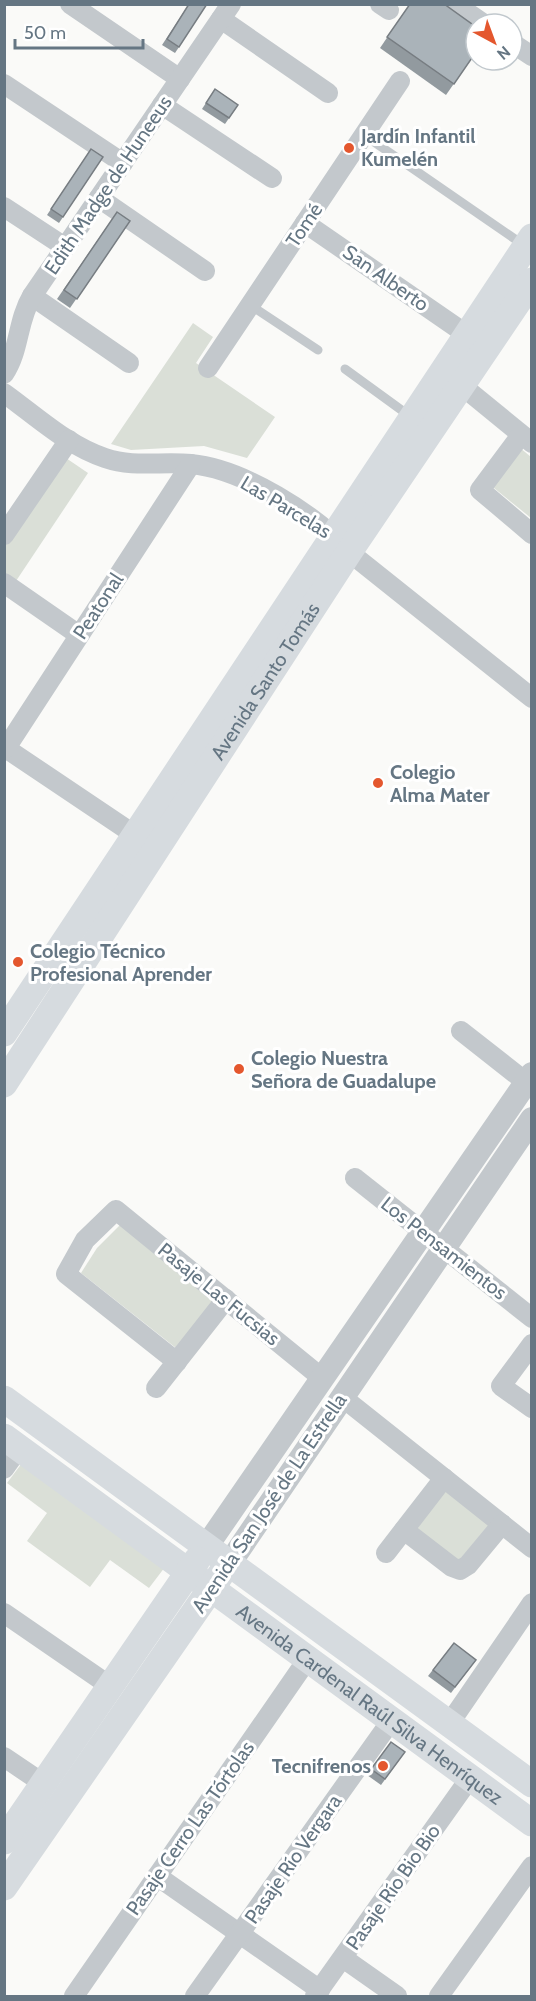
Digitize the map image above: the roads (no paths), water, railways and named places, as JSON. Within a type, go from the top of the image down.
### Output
[{"type":"main road","name":"Avenida Santo Tomás","points":[[4,1084],[341,543],[411,417],[528,241]]},
{"type":"main road","name":"Avenida Santo Tomás","points":[[4,1033],[135,835],[341,543],[461,385],[531,281]]},
{"type":"main road","name":"Avenida Cardenal Raúl Silva Henríquez","points":[[4,1399],[531,1784]]},
{"type":"main road","name":"Avenida Cardenal Raúl Silva Henríquez","points":[[9,1452],[188,1573],[531,1822]]},
{"type":"main road","name":"Avenida San José de La Estrella","points":[[4,1841],[206,1547]]},
{"type":"main road","name":"Avenida San José de La Estrella","points":[[4,1887],[229,1564]]},
{"type":"street","points":[[70,4],[180,79]]},
{"type":"street","points":[[226,12],[328,93]]},
{"type":"street","name":"Edith Madge de Huneeus","points":[[4,374],[14,353],[21,320],[32,296],[226,12]]},
{"type":"street","name":"Tomé","points":[[208,368],[400,81]]},
{"type":"street","points":[[4,84],[123,163]]},
{"type":"street","points":[[162,105],[272,178]]},
{"type":"street","points":[[99,198],[205,271]]},
{"type":"street","points":[[4,207],[65,247]]},
{"type":"street","name":"San Alberto","points":[[305,223],[466,334]]},
{"type":"street","points":[[32,296],[129,363]]},
{"type":"street","points":[[461,385],[526,439],[480,490],[531,534]]},
{"type":"street","name":"Las Parcelas","points":[[4,393],[85,450],[116,462],[144,465],[191,464],[223,471],[253,484],[341,543],[531,698]]},
{"type":"street","points":[[4,535],[69,440]]},
{"type":"street","name":"Peatonal","points":[[5,748],[191,464]]},
{"type":"street","points":[[4,583],[79,635]]},
{"type":"street","points":[[5,748],[135,835]]},
{"type":"street","points":[[461,1031],[529,1078]]},
{"type":"street","name":"Avenida San José de La Estrella","points":[[206,1547],[529,1078]]},
{"type":"street","name":"Avenida San José de La Estrella","points":[[229,1564],[531,1119]]},
{"type":"street","name":"Los Pensamientos","points":[[355,1178],[531,1317]]},
{"type":"street","name":"Pasaje Las Fucsias","points":[[177,1362],[66,1274],[85,1240],[116,1210],[322,1378]]},
{"type":"street","points":[[156,1388],[226,1299]]},
{"type":"street","points":[[531,1344],[501,1386],[531,1408]]},
{"type":"street","points":[[342,1396],[531,1548]]},
{"type":"street","points":[[386,1553],[444,1478]]},
{"type":"street","points":[[404,1530],[452,1567],[460,1570],[468,1565],[502,1524]]},
{"type":"street","points":[[449,1724],[531,1603]]},
{"type":"street","points":[[4,1613],[110,1686]]},
{"type":"street","name":"Pasaje Cerro Las Tórtolas","points":[[74,1996],[307,1660]]},
{"type":"street","name":"Pasaje Río Vergara","points":[[195,1996],[391,1721]]},
{"type":"street","points":[[4,1757],[44,1784]]},
{"type":"street","name":"Pasaje Río Bio Bio","points":[[317,1993],[470,1778]]},
{"type":"street","points":[[439,1996],[531,1866]]},
{"type":"street","points":[[157,1876],[240,1934],[317,1993]]},
{"type":"street","points":[[343,1958],[397,1996]]},
{"type":"lane","points":[[364,135],[528,241]]},
{"type":"lane","points":[[250,306],[318,350]]},
{"type":"lane","points":[[345,369],[411,417]]},
{"type":"place","name":"Jardín Infantil Kumelén","points":[[349,148]]},
{"type":"place","name":"Colegio Alma Mater","points":[[378,783]]},
{"type":"place","name":"Colegio Técnico Profesional Aprender","points":[[18,962]]},
{"type":"place","name":"Colegio Nuestra Señora de Guadalupe","points":[[239,1069]]},
{"type":"place","name":"Tecnifrenos","points":[[383,1766]]}]
